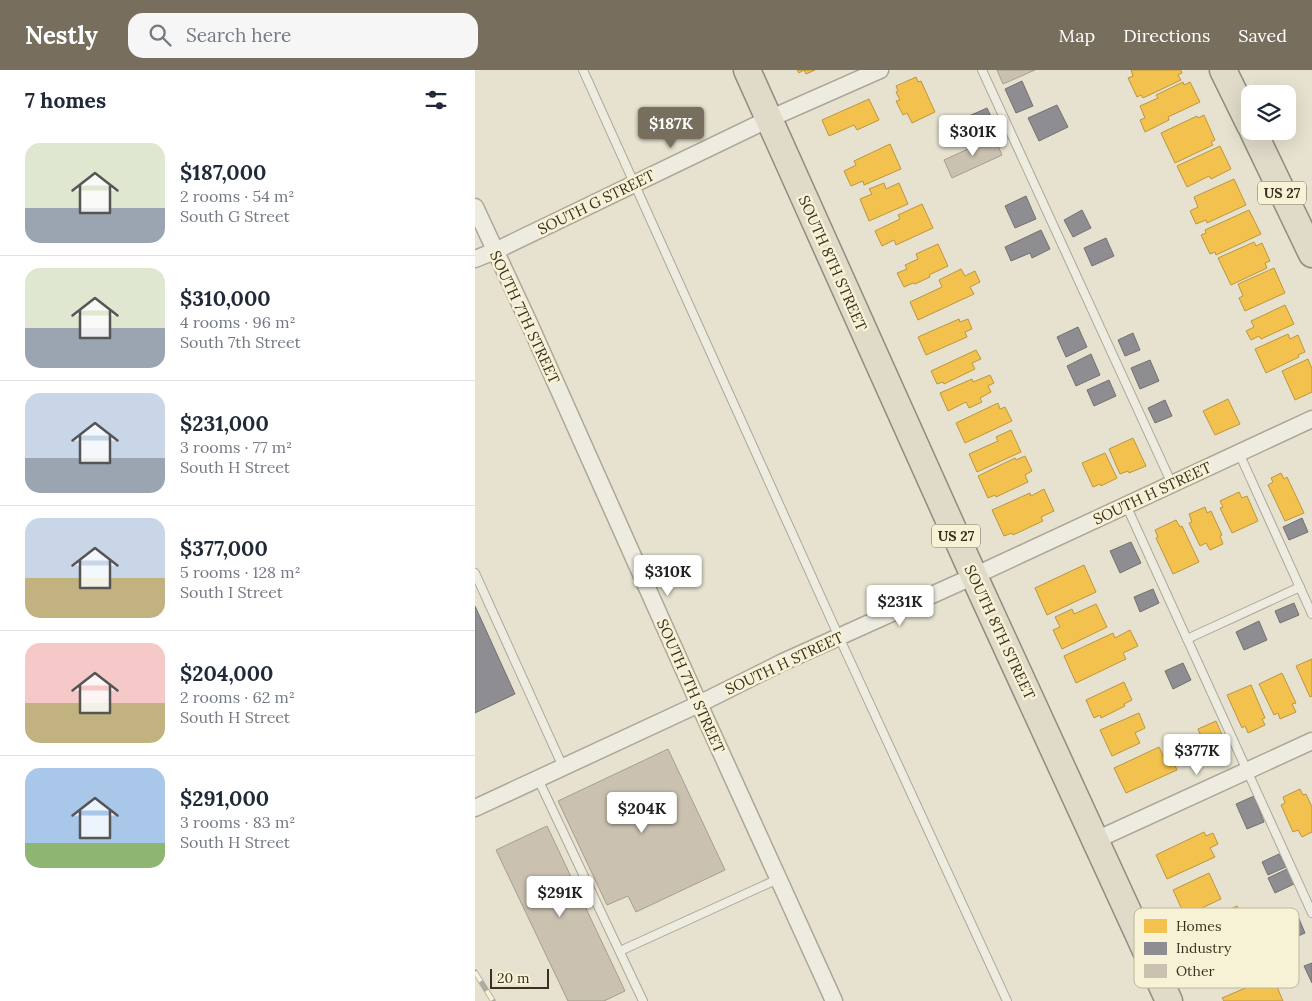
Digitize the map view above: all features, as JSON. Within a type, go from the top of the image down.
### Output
[{"type":"highway","name":"SOUTH 8TH STREET","points":[[747,70],[974,576],[1134,924]]},
{"type":"highway","points":[[1223,70],[1241,107]]},
{"type":"highway","name":"US 27","points":[[1257,140],[1312,254]]},
{"type":"highway","name":"SOUTH 8TH STREET","points":[[1163,988],[1169,1001]]},
{"type":"street","name":"SOUTH G STREET","points":[[475,259],[769,119],[880,70]]},
{"type":"street","name":"SOUTH 7TH STREET","points":[[475,206],[834,1001]]},
{"type":"street","name":"SOUTH H STREET","points":[[475,808],[564,768],[783,662],[974,576],[1312,419]]},
{"type":"street","points":[[1096,840],[1312,741]]},
{"type":"lane","points":[[583,70],[839,637],[1007,1001]]},
{"type":"lane","points":[[982,70],[1171,484]]},
{"type":"lane","points":[[1239,453],[1312,614]]},
{"type":"lane","points":[[1126,505],[1312,913]]},
{"type":"lane","points":[[475,573],[564,768]]},
{"type":"lane","points":[[1187,639],[1300,587]]},
{"type":"lane","points":[[538,779],[643,1001]]},
{"type":"lane","points":[[620,951],[778,878]]},
{"type":"building: Homes","points":[[804,70],[815,70],[806,74]]},
{"type":"building: Homes","points":[[1131,70],[1181,70],[1182,73],[1178,75],[1181,80],[1143,98],[1141,95],[1137,97],[1128,78],[1133,76]]},
{"type":"building: Homes","points":[[916,77],[918,82],[921,81],[935,112],[912,123],[907,113],[903,115],[896,101],[900,100],[896,92],[898,91],[896,86]]},
{"type":"building: Homes","points":[[1183,82],[1184,85],[1190,82],[1200,102],[1168,117],[1169,120],[1145,132],[1140,120],[1145,118],[1140,106],[1158,98],[1156,95]]},
{"type":"building: Homes","points":[[869,99],[879,120],[857,130],[854,125],[829,136],[822,120]]},
{"type":"building: Homes","points":[[1204,115],[1215,140],[1211,142],[1213,145],[1175,163],[1161,133],[1197,116],[1198,118]]},
{"type":"building: Homes","points":[[890,144],[901,169],[864,185],[863,181],[851,186],[844,171],[856,165],[854,161]]},
{"type":"building: Homes","points":[[1220,146],[1231,169],[1211,179],[1209,176],[1187,187],[1177,166]]},
{"type":"building: Homes","points":[[1234,179],[1246,205],[1207,223],[1206,220],[1196,224],[1190,211],[1198,207],[1194,197]]},
{"type":"building: Homes","points":[[884,183],[886,189],[899,183],[908,204],[869,221],[860,199],[872,194],[869,189]]},
{"type":"building: Homes","points":[[922,204],[933,228],[896,245],[894,240],[882,246],[875,231],[900,219],[898,215]]},
{"type":"building: Homes","points":[[1249,210],[1261,234],[1216,255],[1215,252],[1210,254],[1201,235],[1206,233],[1205,230]]},
{"type":"building: Homes","points":[[1254,242],[1256,246],[1262,243],[1270,261],[1265,263],[1267,268],[1231,285],[1218,258]]},
{"type":"building: Homes","points":[[938,244],[948,266],[929,275],[930,277],[904,287],[897,273],[907,269],[905,265],[918,259],[916,254]]},
{"type":"building: Homes","points":[[1274,268],[1285,293],[1245,311],[1239,298],[1243,296],[1238,284]]},
{"type":"building: Homes","points":[[961,269],[965,276],[975,271],[980,282],[970,287],[974,294],[918,320],[910,302],[942,287],[939,280]]},
{"type":"building: Homes","points":[[1285,305],[1294,324],[1261,339],[1259,336],[1251,340],[1246,331],[1254,327],[1251,321]]},
{"type":"building: Homes","points":[[959,319],[960,322],[968,319],[972,329],[965,332],[967,337],[926,355],[918,337]]},
{"type":"building: Homes","points":[[1288,334],[1290,339],[1298,335],[1305,352],[1298,355],[1299,357],[1266,373],[1255,349]]},
{"type":"building: Homes","points":[[976,350],[981,359],[972,363],[975,369],[944,384],[943,382],[937,384],[931,371]]},
{"type":"building: Homes","points":[[1308,359],[1312,369],[1312,392],[1295,400],[1282,371]]},
{"type":"building: Homes","points":[[990,375],[994,383],[988,386],[991,392],[980,398],[982,402],[969,408],[966,402],[948,411],[940,393],[972,379],[973,382]]},
{"type":"building: Homes","points":[[1228,399],[1240,424],[1215,435],[1203,411]]},
{"type":"building: Homes","points":[[998,403],[1000,409],[1005,407],[1012,421],[965,443],[956,423]]},
{"type":"building: Homes","points":[[1011,430],[1021,452],[977,472],[969,454],[998,441],[996,437]]},
{"type":"building: Homes","points":[[1133,438],[1146,466],[1129,473],[1128,471],[1120,474],[1109,449]]},
{"type":"building: Homes","points":[[1105,453],[1117,478],[1101,486],[1100,484],[1093,487],[1082,463]]},
{"type":"building: Homes","points":[[1025,456],[1032,471],[1025,475],[1028,482],[996,497],[995,495],[988,498],[978,476],[1015,458],[1016,460]]},
{"type":"building: Homes","points":[[1281,473],[1284,479],[1287,477],[1304,513],[1285,521],[1268,485],[1273,482],[1271,478]]},
{"type":"building: Homes","points":[[1044,489],[1054,511],[1041,517],[1043,521],[1013,535],[1012,533],[1004,536],[992,510],[1030,493],[1031,496]]},
{"type":"building: Homes","points":[[1239,492],[1242,498],[1247,496],[1258,521],[1232,533],[1220,508],[1223,507],[1220,501]]},
{"type":"building: Homes","points":[[1205,507],[1207,513],[1211,511],[1222,535],[1220,536],[1223,544],[1210,550],[1206,543],[1200,546],[1189,523],[1192,522],[1189,514]]},
{"type":"building: Homes","points":[[1176,520],[1180,527],[1182,526],[1199,562],[1173,574],[1156,538],[1158,537],[1155,530]]},
{"type":"building: Homes","points":[[1084,565],[1096,592],[1047,615],[1035,588]]},
{"type":"building: Homes","points":[[1096,604],[1107,627],[1062,649],[1053,630],[1060,627],[1055,617],[1072,609],[1074,614]]},
{"type":"building: Homes","points":[[1130,630],[1138,646],[1123,653],[1126,659],[1076,683],[1064,656],[1113,633],[1115,638]]},
{"type":"building: Homes","points":[[1312,659],[1312,696],[1310,697],[1296,666]]},
{"type":"building: Homes","points":[[1282,673],[1296,703],[1292,704],[1296,712],[1280,719],[1278,713],[1274,715],[1259,684]]},
{"type":"building: Homes","points":[[1124,682],[1132,700],[1124,704],[1125,706],[1101,718],[1100,715],[1094,718],[1086,700]]},
{"type":"building: Homes","points":[[1251,685],[1265,718],[1262,719],[1265,725],[1248,733],[1245,726],[1242,728],[1227,695]]},
{"type":"building: Homes","points":[[1139,713],[1145,728],[1135,733],[1140,743],[1112,756],[1100,730]]},
{"type":"building: Homes","points":[[1216,721],[1230,753],[1211,761],[1198,729]]},
{"type":"building: Homes","points":[[1159,747],[1165,759],[1171,756],[1177,770],[1126,793],[1114,768]]},
{"type":"building: Homes","points":[[1300,789],[1303,795],[1306,794],[1312,807],[1312,832],[1302,837],[1298,830],[1293,832],[1281,805],[1285,803],[1283,797]]},
{"type":"building: Homes","points":[[1204,832],[1206,836],[1213,833],[1218,844],[1210,848],[1215,857],[1167,879],[1156,855]]},
{"type":"building: Homes","points":[[1209,873],[1221,899],[1202,908],[1181,908],[1173,890]]},
{"type":"building: Homes","points":[[1245,988],[1278,988],[1283,1001],[1224,1001],[1222,998]]},
{"type":"building: Industry","points":[[1022,81],[1033,106],[1016,113],[1005,89]]},
{"type":"building: Industry","points":[[1057,105],[1068,127],[1039,141],[1028,118]]},
{"type":"building: Industry","points":[[987,108],[995,125],[977,133],[969,116]]},
{"type":"building: Industry","points":[[1026,196],[1036,219],[1015,228],[1005,206]]},
{"type":"building: Industry","points":[[1082,210],[1091,228],[1073,237],[1064,220]]},
{"type":"building: Industry","points":[[1041,230],[1050,249],[1032,258],[1030,253],[1011,261],[1005,247]]},
{"type":"building: Industry","points":[[1106,238],[1114,256],[1092,266],[1084,248]]},
{"type":"building: Industry","points":[[1078,327],[1087,347],[1066,357],[1057,337]]},
{"type":"building: Industry","points":[[1133,333],[1140,350],[1125,356],[1118,340]]},
{"type":"building: Industry","points":[[1091,354],[1100,375],[1076,386],[1067,366]]},
{"type":"building: Industry","points":[[1150,360],[1159,381],[1140,389],[1131,368]]},
{"type":"building: Industry","points":[[1109,380],[1116,396],[1094,406],[1087,390]]},
{"type":"building: Industry","points":[[1165,400],[1172,416],[1155,423],[1148,408]]},
{"type":"building: Industry","points":[[1302,518],[1308,532],[1289,540],[1283,527]]},
{"type":"building: Industry","points":[[1131,542],[1141,563],[1120,573],[1110,551]]},
{"type":"building: Industry","points":[[1153,589],[1159,603],[1140,612],[1134,597]]},
{"type":"building: Industry","points":[[1294,603],[1299,615],[1280,623],[1275,611]]},
{"type":"building: Industry","points":[[475,606],[515,694],[475,713]]},
{"type":"building: Industry","points":[[1259,621],[1267,640],[1244,650],[1236,632]]},
{"type":"building: Industry","points":[[1183,663],[1191,680],[1173,689],[1165,671]]},
{"type":"building: Industry","points":[[1254,796],[1264,822],[1247,829],[1236,804]]},
{"type":"building: Industry","points":[[1279,854],[1286,867],[1268,875],[1262,862]]},
{"type":"building: Industry","points":[[1287,869],[1294,884],[1275,893],[1268,878]]},
{"type":"building: Industry","points":[[1299,919],[1305,933],[1299,936]]},
{"type":"building: Industry","points":[[1312,963],[1312,983],[1304,966]]},
{"type":"building: Other","points":[[997,70],[1035,70],[1003,84]]},
{"type":"building: Other","points":[[994,137],[1002,155],[952,178],[944,160]]},
{"type":"building: Other","points":[[668,749],[725,870],[636,912],[628,896],[607,905],[558,801]]},
{"type":"building: Other","points":[[547,826],[625,991],[604,1001],[568,1001],[496,850]]},
{"type":"railway","points":[[475,972],[493,1001]]}]
